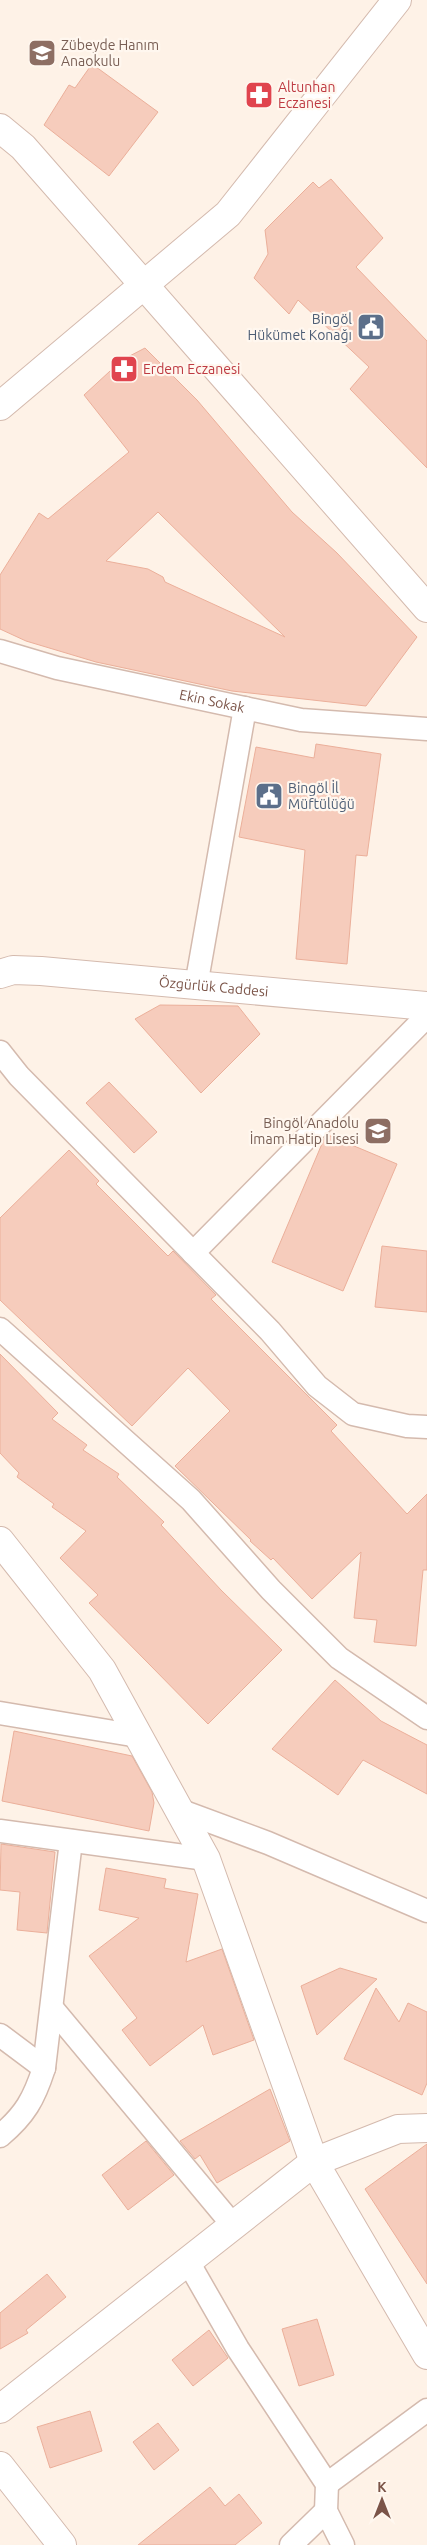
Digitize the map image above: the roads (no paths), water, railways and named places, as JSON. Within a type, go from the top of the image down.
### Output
[{"type":"street","points":[[0,406],[228,214],[397,0]]},
{"type":"street","points":[[0,128],[23,147],[145,284],[427,608]]},
{"type":"street","name":"Ekin Sokak","points":[[0,651],[57,668],[301,720],[427,729]]},
{"type":"street","points":[[196,986],[245,708]]},
{"type":"street","name":"Özgürlük Caddesi","points":[[0,974],[13,970],[41,971],[427,1006]]},
{"type":"street","points":[[193,1253],[427,1016]]},
{"type":"street","points":[[0,1052],[19,1076],[270,1331],[317,1386],[353,1414],[407,1426],[427,1427]]},
{"type":"street","points":[[0,1329],[191,1500],[272,1590],[339,1658],[427,1718]]},
{"type":"street","points":[[0,1541],[102,1670],[206,1859],[314,2162],[427,2356]]},
{"type":"street","points":[[0,1713],[138,1736]]},
{"type":"street","points":[[179,1810],[268,1843],[427,1911]]},
{"type":"street","points":[[0,1831],[206,1859]]},
{"type":"street","points":[[0,2136],[19,2120],[36,2091],[44,2068],[71,1841]]},
{"type":"street","points":[[52,2008],[232,2224]]},
{"type":"street","points":[[0,2035],[44,2068]]},
{"type":"street","points":[[0,2409],[232,2224],[314,2162],[398,2129],[427,2128]]},
{"type":"street","points":[[187,2260],[238,2349],[327,2484],[326,2511],[343,2545]]},
{"type":"street","points":[[327,2484],[427,2410]]},
{"type":"street","points":[[0,2466],[62,2545]]},
{"type":"street","points":[[291,2545],[326,2511]]},
{"type":"place","name":"Zübeyde Hanım Anaokulu","points":[[42,53]]},
{"type":"place","name":"Altunhan Eczanesi","points":[[259,95]]},
{"type":"place","name":"Bingöl Hükümet Konağı","points":[[371,327]]},
{"type":"place","name":"Erdem Eczanesi","points":[[124,369]]},
{"type":"place","name":"Bingöl İl Müftülüğü","points":[[269,796]]},
{"type":"place","name":"Bingöl Anadolu İmam Hatip Lisesi","points":[[378,1131]]}]
